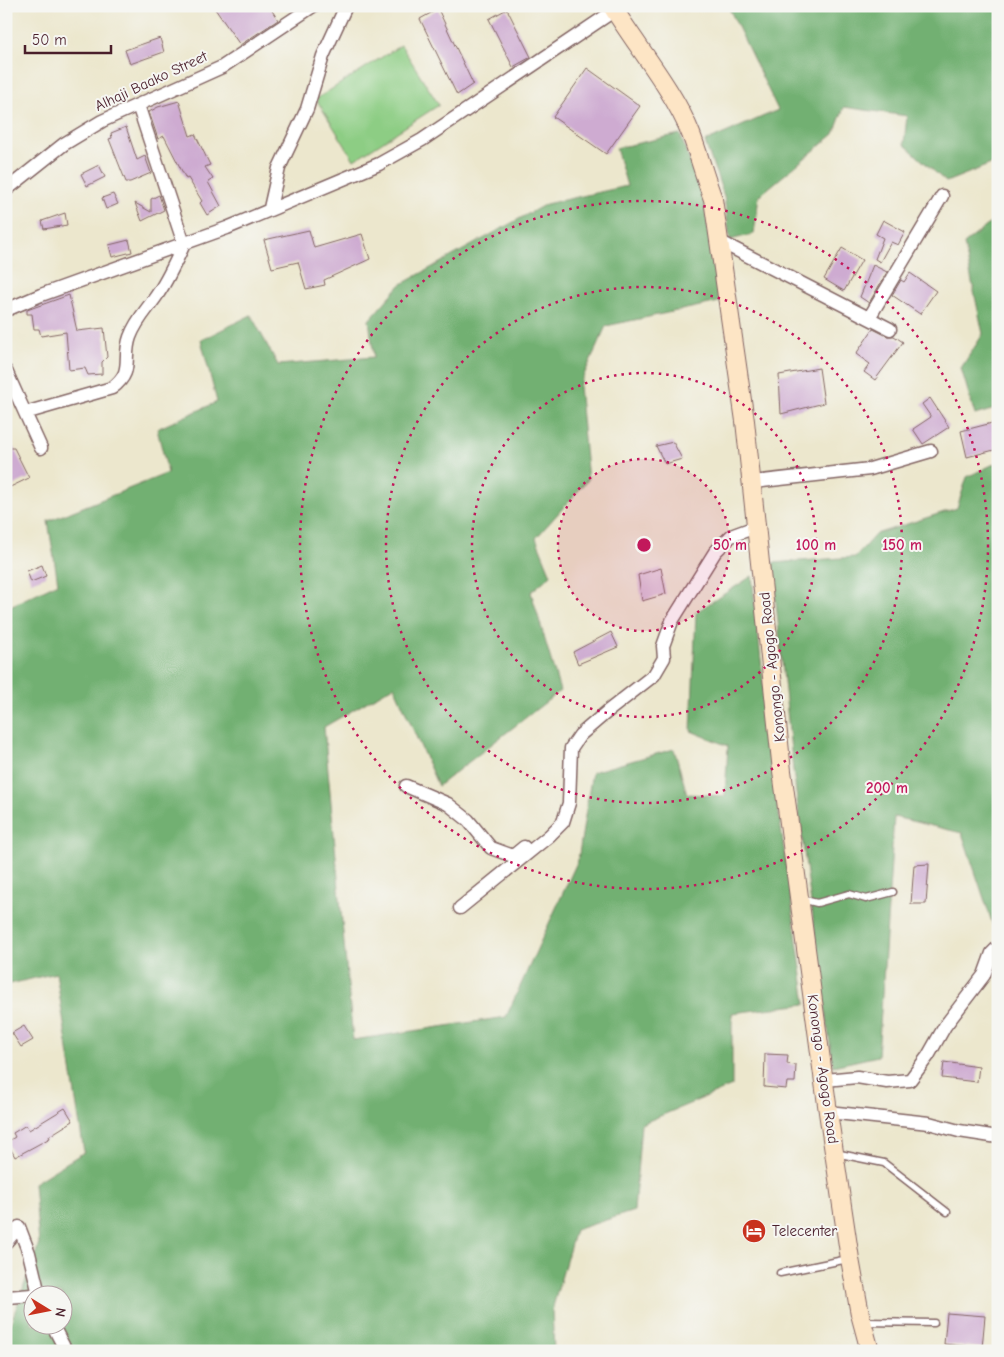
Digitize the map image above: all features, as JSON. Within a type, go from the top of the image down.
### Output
[{"type":"main road","name":"Konongo - Agogo Road","points":[[613,8],[661,80],[691,133],[701,169],[713,199],[753,482],[782,771],[828,1112],[850,1258],[862,1322],[870,1351]]},
{"type":"street","name":"Alhaji Baako Street","points":[[6,190],[64,144],[102,121],[222,67],[313,6]]},
{"type":"street","points":[[270,208],[279,168],[307,109],[323,56],[346,6]]},
{"type":"street","points":[[6,310],[41,294],[184,244],[379,164],[422,140],[613,8]]},
{"type":"street","points":[[25,413],[112,388],[122,380],[127,370],[129,339],[138,318],[158,294],[184,244],[138,105]]},
{"type":"street","points":[[869,318],[942,196]]},
{"type":"street","points":[[719,241],[890,329]]},
{"type":"street","points":[[6,371],[41,448]]},
{"type":"street","points":[[753,482],[870,469],[932,451]]},
{"type":"street","points":[[460,908],[549,836],[562,822],[568,803],[572,748],[580,735],[654,675],[664,658],[663,646],[672,621],[715,552],[731,536],[758,526]]},
{"type":"street","points":[[406,786],[448,804],[468,820],[491,848],[514,856],[557,820]]},
{"type":"street","points":[[825,1080],[856,1078],[887,1082],[910,1080],[928,1056],[945,1026],[984,975],[992,954],[998,947]]},
{"type":"street","points":[[828,1112],[929,1122],[958,1131],[998,1137]]},
{"type":"street","points":[[6,1242],[19,1227],[29,1253],[37,1284]]},
{"type":"street","points":[[8,1297],[22,1296]]},
{"type":"street","points":[[57,1334],[66,1351]]},
{"type":"lane","points":[[799,899],[817,902],[849,894],[866,899],[893,892]]},
{"type":"lane","points":[[834,1152],[884,1163],[946,1212]]},
{"type":"lane","points":[[780,1273],[850,1258]]},
{"type":"lane","points":[[862,1322],[934,1323]]},
{"type":"green space","points":[[728,6],[998,6],[998,164],[996,162],[946,182],[904,144],[907,116],[844,107],[834,134],[759,196],[754,234],[730,240],[724,196],[705,142],[778,110]]},
{"type":"green space","points":[[401,45],[439,105],[354,160],[316,99]]},
{"type":"green space","points":[[680,134],[704,201],[719,302],[606,326],[579,386],[588,480],[536,538],[551,575],[531,592],[560,691],[438,786],[394,686],[324,727],[353,1040],[506,1017],[578,860],[592,772],[674,749],[687,794],[725,796],[728,746],[691,731],[696,612],[752,576],[773,772],[806,1004],[732,1013],[732,1086],[641,1124],[634,1211],[575,1230],[552,1310],[554,1351],[6,1351],[6,1326],[10,1325],[22,1291],[22,1334],[72,1334],[72,1284],[25,1284],[39,1244],[34,1183],[84,1152],[56,973],[6,985],[6,608],[58,583],[48,521],[168,473],[157,429],[217,402],[201,340],[251,315],[278,365],[374,357],[369,320],[400,285],[546,204],[627,186],[616,148]]},
{"type":"green space","points":[[998,217],[998,408],[975,415],[961,368],[983,334],[964,244]]},
{"type":"green space","points":[[998,462],[998,940],[962,833],[894,817],[878,1056],[833,1066],[793,770],[772,563],[855,557],[876,534],[957,508],[967,477]]},
{"type":"building","points":[[213,6],[269,6],[278,20],[240,45]]},
{"type":"building","points":[[438,9],[473,84],[457,95],[420,19]]},
{"type":"building","points":[[507,9],[531,57],[513,67],[489,19]]},
{"type":"building","points":[[160,38],[164,52],[130,64],[125,50]]},
{"type":"building","points":[[587,68],[640,106],[606,154],[553,117]]},
{"type":"building","points":[[179,101],[190,136],[195,134],[210,165],[205,167],[213,179],[208,182],[221,206],[207,215],[200,203],[202,201],[188,178],[186,179],[164,136],[158,139],[149,112],[158,107]]},
{"type":"building","points":[[126,127],[137,160],[145,156],[151,173],[130,182],[126,182],[109,139],[112,138],[111,133]]},
{"type":"building","points":[[99,165],[105,177],[87,186],[81,174]]},
{"type":"building","points":[[113,194],[118,204],[106,209],[102,198]]},
{"type":"building","points":[[159,195],[164,210],[142,221],[135,203],[151,212],[151,199]]},
{"type":"building","points":[[65,213],[67,225],[44,229],[42,221]]},
{"type":"building","points":[[883,220],[905,232],[898,245],[891,242],[880,262],[875,259],[883,238],[876,234]]},
{"type":"building","points":[[309,230],[314,248],[362,234],[370,259],[324,280],[325,285],[306,289],[298,262],[272,268],[264,240]]},
{"type":"building","points":[[129,240],[132,252],[112,257],[109,245]]},
{"type":"building","points":[[842,248],[862,260],[844,291],[824,279]]},
{"type":"building","points":[[873,265],[887,272],[869,303],[860,297]]},
{"type":"building","points":[[910,273],[936,291],[920,314],[892,295],[901,280],[904,282]]},
{"type":"building","points":[[69,295],[77,331],[104,328],[107,357],[102,362],[102,374],[88,375],[85,368],[69,370],[66,332],[41,336],[39,329],[34,329],[32,314],[27,314],[27,310]]},
{"type":"building","points":[[873,329],[887,336],[894,336],[903,342],[875,380],[864,372],[870,364],[856,354]]},
{"type":"building","points":[[819,368],[824,403],[781,414],[779,375]]},
{"type":"building","points":[[930,398],[949,427],[923,444],[913,429],[931,417],[922,404]]},
{"type":"building","points":[[996,422],[998,449],[967,457],[961,431]]},
{"type":"building","points":[[673,442],[682,459],[665,464],[656,446]]},
{"type":"building","points":[[6,448],[14,448],[29,478],[6,489]]},
{"type":"building","points":[[42,565],[46,576],[31,582],[27,571]]},
{"type":"building","points":[[661,568],[666,594],[642,601],[638,575]]},
{"type":"building","points":[[611,632],[618,647],[578,664],[573,652]]},
{"type":"building","points":[[929,864],[926,904],[911,904],[914,865]]},
{"type":"building","points":[[24,1026],[33,1040],[21,1047],[12,1033]]},
{"type":"building","points":[[765,1054],[788,1055],[787,1064],[796,1065],[795,1082],[787,1082],[786,1089],[764,1087]]},
{"type":"building","points":[[944,1062],[979,1067],[977,1082],[942,1078]]},
{"type":"building","points":[[65,1108],[73,1121],[49,1136],[50,1138],[15,1157],[7,1142],[15,1137],[13,1133],[26,1125],[29,1130]]},
{"type":"building","points":[[947,1313],[985,1316],[982,1348],[944,1344]]},
{"type":"place","name":"Telecenter","points":[[754,1231]]}]
